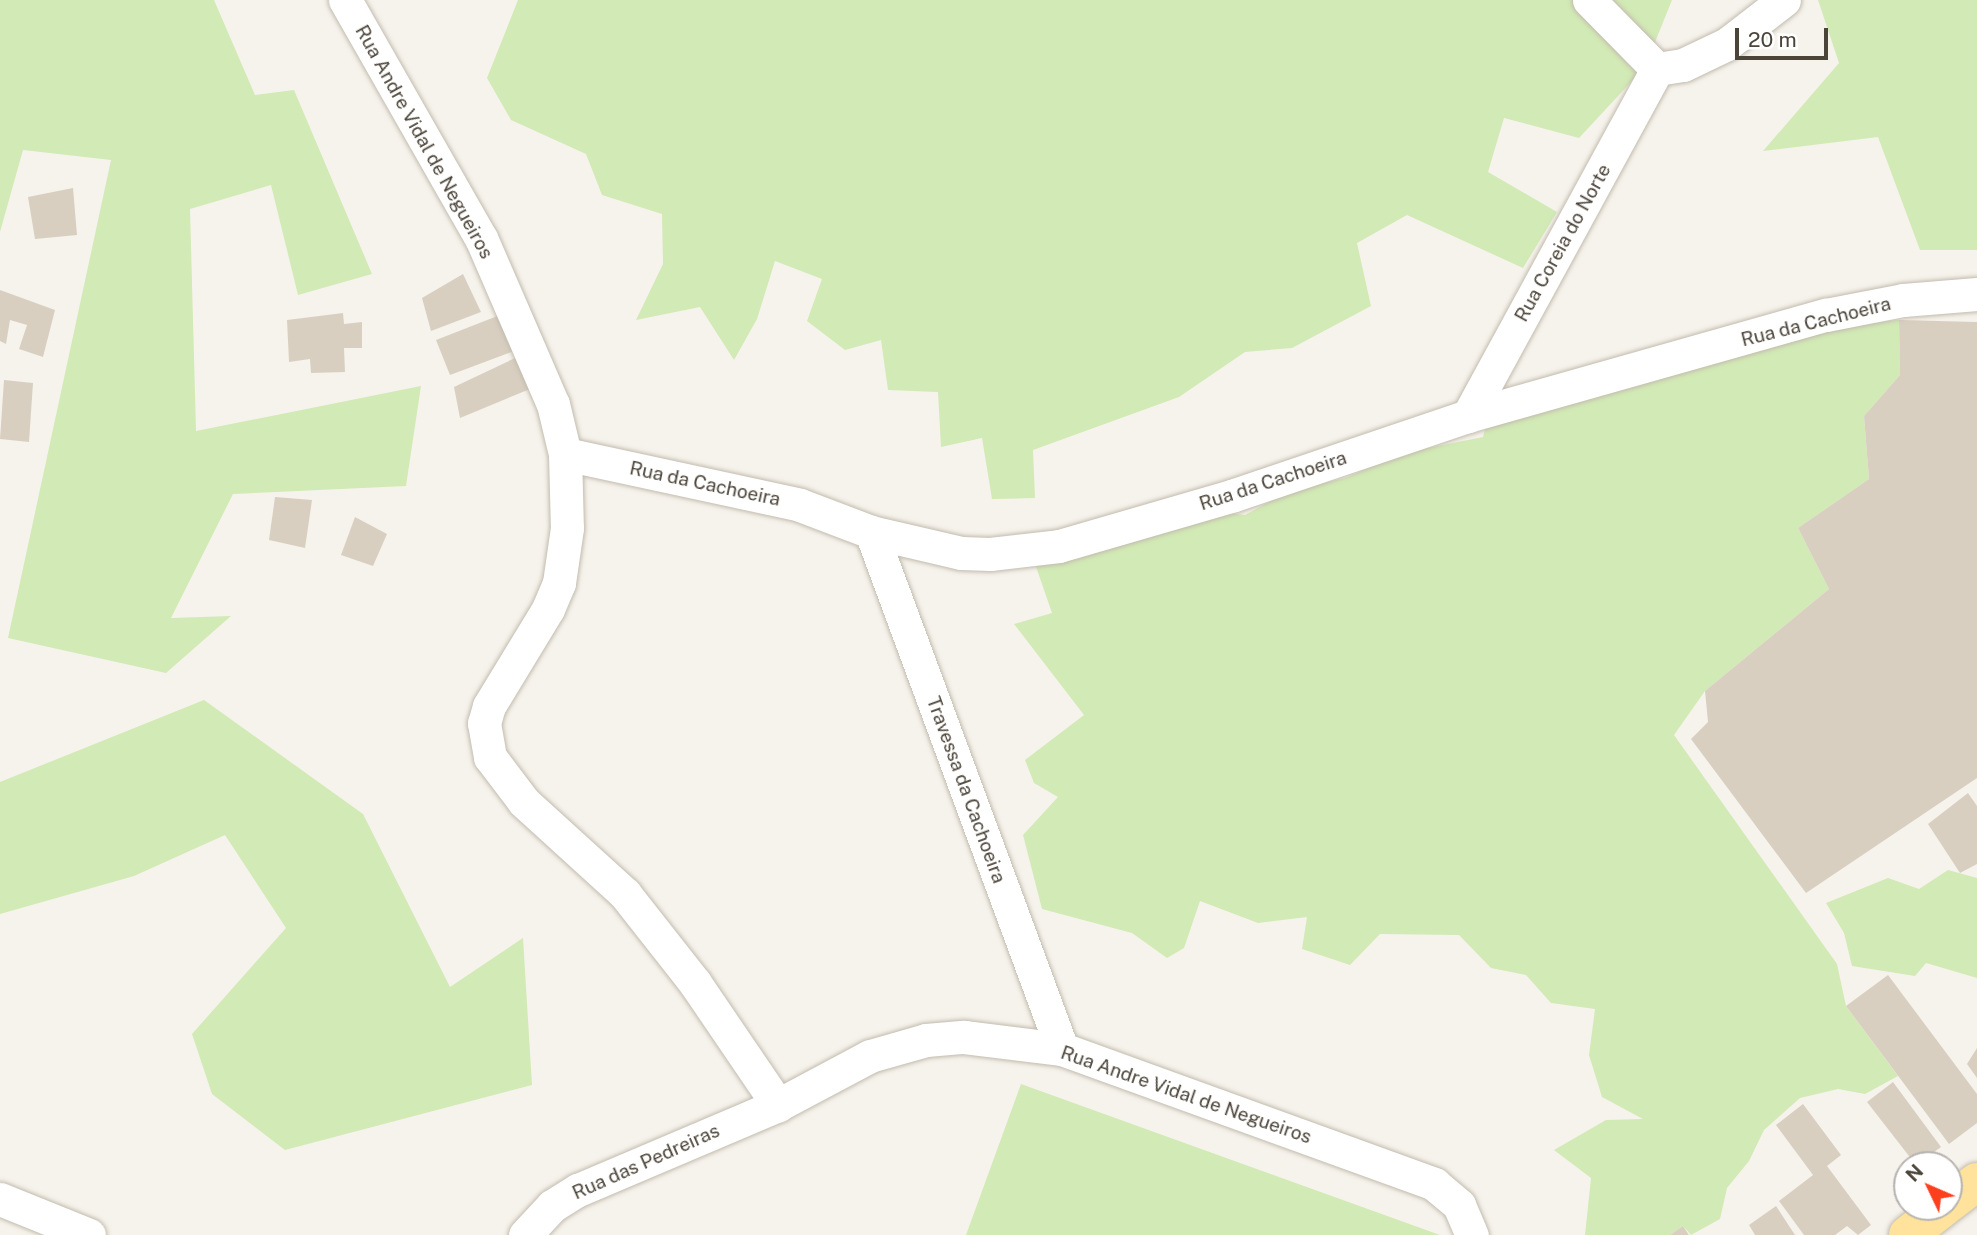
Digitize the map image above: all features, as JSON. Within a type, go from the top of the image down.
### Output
[{"type":"main road","points":[[1908,1235],[1926,1221]]},
{"type":"street","name":"Rua Andre Vidal de Negueiros","points":[[345,0],[481,238],[554,404],[565,454],[567,528],[559,583],[548,609],[489,706],[484,723],[490,757],[524,802],[625,894],[695,983],[778,1105],[870,1056],[926,1040],[964,1037],[1062,1049],[1434,1184],[1459,1205],[1472,1235]]},
{"type":"street","points":[[1589,0],[1657,69],[1683,65],[1727,44],[1784,0]]},
{"type":"street","name":"Rua Coreia do Norte","points":[[1468,416],[1657,69]]},
{"type":"street","name":"Rua da Cachoeira","points":[[565,454],[800,505],[871,531],[961,553],[1059,546],[1234,495],[1468,416],[1826,315],[1903,300],[1977,294]]},
{"type":"street","name":"Travessa da Cachoeira","points":[[871,531],[1062,1049]]},
{"type":"street","name":"Rua das Pedreiras","points":[[526,1235],[552,1206],[578,1190],[778,1105]]},
{"type":"street","points":[[0,1199],[89,1235]]},
{"type":"green space","points":[[0,0],[214,0],[255,95],[294,90],[372,274],[298,295],[271,185],[190,209],[196,431],[421,386],[406,486],[233,494],[171,618],[231,616],[166,673],[8,638],[111,160],[23,150],[0,232]]},
{"type":"green space","points":[[518,0],[1672,0],[1645,67],[1579,138],[1504,118],[1488,172],[1557,212],[1523,268],[1407,215],[1357,243],[1371,306],[1292,348],[1245,352],[1179,397],[1033,450],[1035,498],[992,499],[982,438],[941,447],[938,392],[888,390],[881,340],[845,350],[807,321],[822,279],[775,261],[757,319],[734,360],[700,307],[636,320],[663,264],[662,214],[602,195],[586,154],[511,120],[487,78]]},
{"type":"green space","points":[[1818,0],[1977,0],[1977,250],[1920,250],[1878,137],[1763,151],[1839,63]]},
{"type":"green space","points":[[1899,320],[1900,375],[1864,416],[1869,479],[1798,528],[1829,589],[1705,691],[1674,735],[1837,964],[1846,1006],[1898,1076],[1865,1094],[1838,1089],[1800,1098],[1764,1130],[1749,1161],[1727,1188],[1720,1219],[1691,1235],[1683,1226],[1670,1235],[1585,1235],[1591,1178],[1554,1150],[1606,1120],[1643,1119],[1602,1097],[1589,1055],[1595,1009],[1551,1003],[1526,975],[1491,968],[1459,935],[1380,934],[1350,965],[1302,949],[1307,917],[1258,923],[1200,901],[1184,948],[1167,958],[1132,933],[1042,909],[1023,835],[1058,797],[1034,783],[1025,760],[1084,715],[1014,624],[1052,613],[1034,561],[1220,512],[1245,515],[1289,491],[1345,478],[1408,452],[1483,437],[1487,421],[1854,325]]},
{"type":"green space","points":[[204,700],[363,814],[450,987],[523,938],[532,1085],[285,1150],[212,1094],[192,1034],[286,928],[225,835],[134,876],[0,914],[0,782]]},
{"type":"green space","points":[[1948,870],[1977,878],[1977,978],[1926,963],[1915,976],[1852,966],[1844,933],[1826,903],[1888,878],[1919,889]]},
{"type":"green space","points":[[1021,1084],[1440,1235],[966,1235]]},
{"type":"building","points":[[73,188],[77,235],[35,239],[28,197]]},
{"type":"building","points":[[463,274],[481,312],[431,331],[422,298]]},
{"type":"building","points":[[0,290],[55,310],[43,357],[19,349],[27,325],[10,320],[6,344],[0,341]]},
{"type":"building","points":[[343,313],[344,324],[362,322],[362,348],[344,348],[345,372],[311,373],[310,359],[289,362],[287,320]]},
{"type":"building","points":[[500,315],[519,349],[450,375],[436,340]]},
{"type":"building","points":[[1899,320],[1977,322],[1977,778],[1806,893],[1691,739],[1708,722],[1705,691],[1829,589],[1798,528],[1869,479],[1864,416],[1900,375]]},
{"type":"building","points":[[515,358],[530,389],[460,418],[454,387]]},
{"type":"building","points":[[4,380],[33,383],[29,442],[0,439]]},
{"type":"building","points":[[275,497],[312,500],[305,548],[269,540]]},
{"type":"building","points":[[355,517],[387,534],[373,566],[341,555]]},
{"type":"building","points":[[1968,793],[1977,806],[1977,864],[1960,873],[1928,824]]},
{"type":"building","points":[[1888,975],[1977,1094],[1977,1123],[1949,1144],[1846,1006]]},
{"type":"building","points":[[1977,1048],[1977,1078],[1967,1064]]},
{"type":"building","points":[[1893,1082],[1941,1147],[1935,1151],[1905,1151],[1867,1102]]},
{"type":"building","points":[[1803,1104],[1841,1155],[1827,1166],[1871,1225],[1858,1235],[1847,1226],[1835,1235],[1804,1235],[1779,1201],[1813,1175],[1776,1125]]},
{"type":"building","points":[[1776,1206],[1795,1235],[1755,1235],[1749,1225]]},
{"type":"building","points":[[1683,1226],[1689,1235],[1670,1235]]}]
